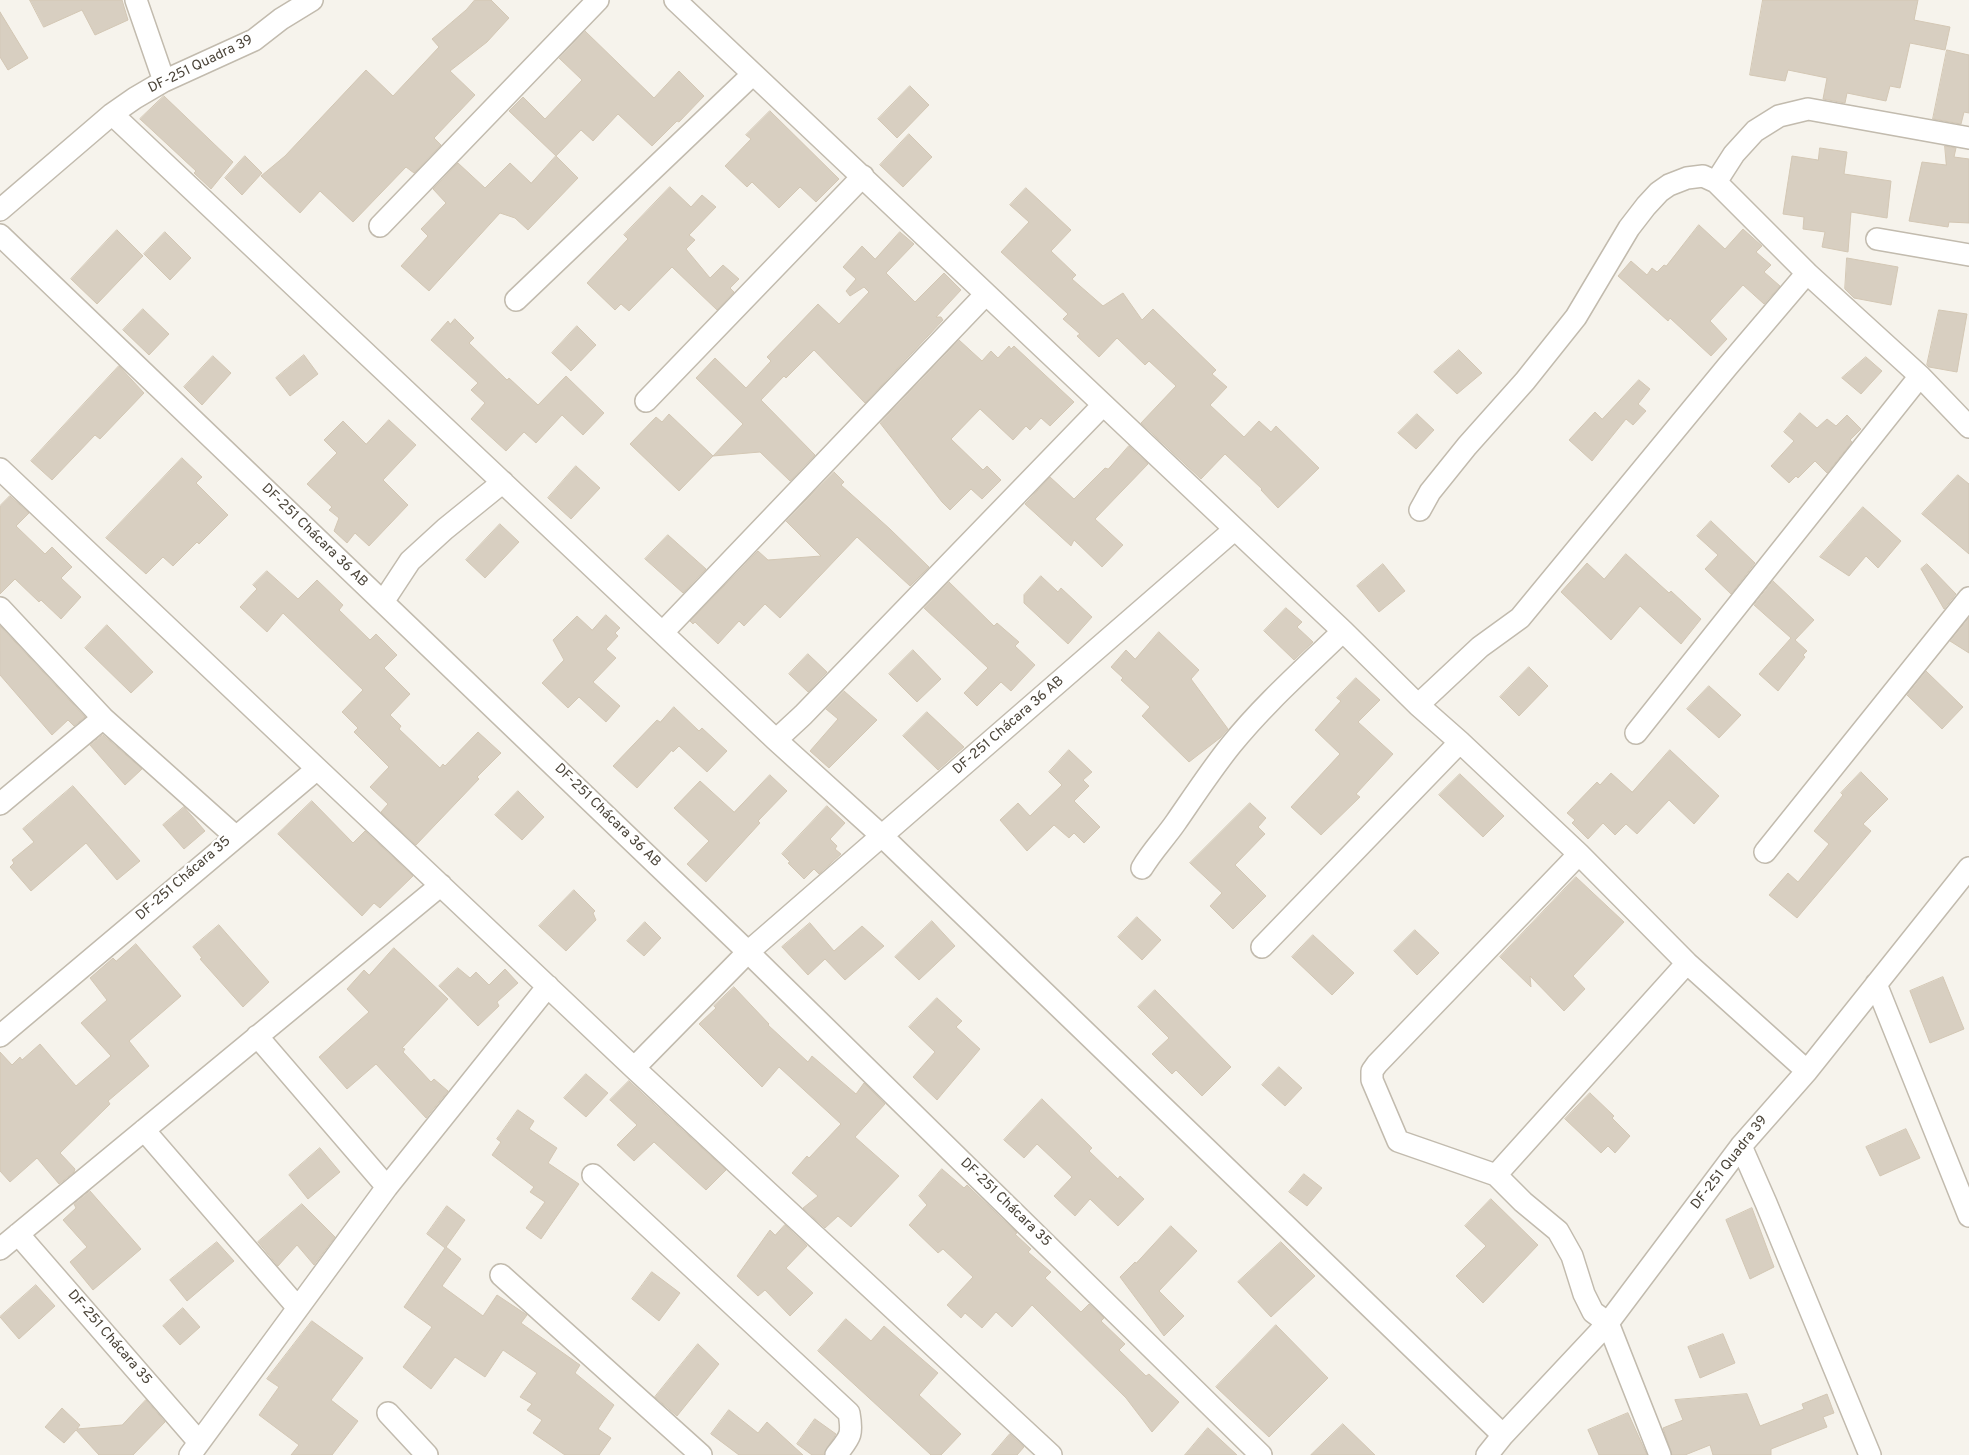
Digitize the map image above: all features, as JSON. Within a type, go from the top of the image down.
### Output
[{"type":"street","points":[[136,0],[164,81]]},
{"type":"street","name":"DF-251 Quadra 39","points":[[0,210],[112,114],[164,81],[254,40],[281,19],[312,0]]},
{"type":"street","points":[[380,226],[598,0]]},
{"type":"street","points":[[675,0],[1343,631],[1418,705],[1579,854],[1687,963],[1807,1071]]},
{"type":"street","points":[[516,300],[753,74]]},
{"type":"street","points":[[1716,182],[1734,154],[1755,131],[1779,116],[1808,108],[1969,138]]},
{"type":"street","points":[[112,114],[776,740],[882,836],[1503,1435]]},
{"type":"street","points":[[646,401],[863,176]]},
{"type":"street","points":[[1420,510],[1438,481],[1525,381],[1576,318],[1629,228],[1646,206],[1664,188],[1687,178],[1703,176],[1716,182],[1807,272],[1920,376],[1969,426]]},
{"type":"street","name":"DF-251 Chácara 36 AB","points":[[0,235],[748,952],[1235,530]]},
{"type":"street","points":[[1877,239],[1969,255]]},
{"type":"street","points":[[1418,705],[1480,647],[1520,618],[1807,272]]},
{"type":"street","points":[[663,632],[986,294]]},
{"type":"street","points":[[1636,733],[1920,376]]},
{"type":"street","points":[[776,740],[810,708],[1103,405]]},
{"type":"street","points":[[0,469],[634,1068],[1051,1455]]},
{"type":"street","points":[[383,602],[410,561],[445,529],[503,482]]},
{"type":"street","points":[[1765,852],[1969,598]]},
{"type":"street","name":"DF-251 Chácara 35","points":[[0,608],[103,718],[235,836],[0,1036]]},
{"type":"street","points":[[1142,868],[1199,786],[1231,744],[1257,715],[1343,631]]},
{"type":"street","points":[[0,804],[103,718]]},
{"type":"street","points":[[1262,947],[1460,742]]},
{"type":"street","points":[[235,836],[317,768]]},
{"type":"street","points":[[1579,854],[1377,1064],[1372,1071],[1372,1080],[1398,1141],[1496,1175],[1523,1202],[1558,1231],[1572,1256],[1584,1294],[1593,1312],[1608,1323],[1660,1455]]},
{"type":"street","name":"DF-251 Quadra 39","points":[[1486,1455],[1608,1323],[1741,1146],[1807,1071],[1969,868]]},
{"type":"street","points":[[0,1249],[441,885]]},
{"type":"street","points":[[634,1068],[748,952]]},
{"type":"street","name":"DF-251 Chácara 35","points":[[748,952],[1261,1455]]},
{"type":"street","points":[[1496,1175],[1687,963]]},
{"type":"street","points":[[1876,984],[1969,1216]]},
{"type":"street","name":"DF-251 Chácara 35","points":[[18,1234],[195,1449],[387,1187],[548,986]]},
{"type":"street","points":[[257,1036],[387,1187]]},
{"type":"street","points":[[144,1130],[298,1308]]},
{"type":"street","points":[[1741,1146],[1870,1455]]},
{"type":"street","points":[[593,1175],[849,1413],[852,1430],[848,1440],[836,1455]]},
{"type":"street","points":[[502,1276],[701,1455]]},
{"type":"street","points":[[388,1413],[427,1455]]},
{"type":"building","points":[[30,0],[122,0],[128,20],[95,35],[82,10],[44,27]]},
{"type":"building","points":[[475,0],[491,0],[509,18],[487,42],[450,71],[475,95],[434,138],[441,145],[414,173],[406,167],[353,222],[320,191],[300,213],[261,176],[285,156],[366,70],[393,96],[439,47],[432,39]]},
{"type":"building","points":[[1763,0],[1918,0],[1914,20],[1950,27],[1945,50],[1910,43],[1900,88],[1890,86],[1886,101],[1847,93],[1845,103],[1823,99],[1827,78],[1788,70],[1785,81],[1750,75]]},
{"type":"building","points":[[0,12],[28,58],[8,70],[0,57]]},
{"type":"building","points":[[585,31],[654,98],[679,71],[704,96],[652,146],[618,114],[593,141],[581,130],[556,156],[509,111],[523,97],[545,119],[582,80],[559,58]]},
{"type":"building","points":[[1947,50],[1969,55],[1969,113],[1964,112],[1961,124],[1933,119]]},
{"type":"building","points":[[910,86],[929,105],[897,138],[878,119]]},
{"type":"building","points":[[164,96],[233,162],[211,189],[194,173],[196,171],[140,119]]},
{"type":"building","points":[[770,111],[839,179],[816,202],[800,187],[779,208],[752,182],[747,187],[725,166],[751,139],[746,135]]},
{"type":"building","points":[[909,134],[932,157],[903,187],[880,165]]},
{"type":"building","points":[[1945,146],[1956,148],[1954,157],[1969,159],[1969,223],[1949,222],[1948,227],[1909,221],[1922,162],[1946,165]]},
{"type":"building","points":[[1820,148],[1847,152],[1844,174],[1891,181],[1887,218],[1851,212],[1848,252],[1822,247],[1825,232],[1803,229],[1804,217],[1783,214],[1792,156],[1818,160]]},
{"type":"building","points":[[245,156],[262,173],[242,195],[225,178]]},
{"type":"building","points":[[556,156],[578,178],[528,230],[515,218],[500,213],[429,291],[401,266],[428,236],[421,229],[446,203],[433,189],[458,163],[485,188],[510,163],[531,183]]},
{"type":"building","points":[[670,187],[691,207],[702,195],[716,207],[689,235],[695,240],[686,249],[710,278],[723,265],[739,279],[730,288],[734,292],[717,310],[672,267],[629,311],[621,304],[615,310],[587,283],[628,239],[624,235]]},
{"type":"building","points":[[1026,188],[1071,230],[1051,251],[1076,275],[1072,279],[1103,306],[1123,293],[1142,320],[1153,309],[1216,370],[1212,374],[1227,387],[1210,405],[1244,437],[1259,421],[1271,432],[1276,426],[1319,468],[1278,508],[1262,489],[1225,454],[1201,479],[1141,423],[1176,386],[1149,361],[1145,365],[1117,338],[1099,357],[1077,336],[1080,334],[1063,319],[1068,314],[1001,252],[1029,222],[1010,205]]},
{"type":"building","points":[[1699,225],[1725,249],[1743,229],[1762,246],[1756,252],[1771,265],[1764,272],[1780,286],[1764,304],[1743,285],[1710,321],[1727,339],[1711,356],[1670,318],[1668,321],[1618,276],[1631,261],[1647,275],[1652,268],[1657,272],[1664,265],[1666,266]]},
{"type":"building","points":[[117,230],[143,256],[97,304],[71,279]]},
{"type":"building","points":[[165,232],[191,258],[170,280],[144,254]]},
{"type":"building","points":[[900,232],[914,244],[886,273],[915,302],[944,273],[961,290],[936,317],[941,317],[943,320],[865,403],[814,350],[786,378],[784,376],[761,400],[815,455],[790,481],[760,452],[713,456],[743,424],[696,378],[715,358],[746,388],[771,361],[767,357],[818,304],[839,324],[869,292],[864,287],[850,296],[846,291],[856,279],[843,267],[862,246],[875,259]]},
{"type":"building","points":[[1847,258],[1898,267],[1891,305],[1854,298],[1845,289]]},
{"type":"building","points":[[143,309],[169,334],[149,355],[123,330]]},
{"type":"building","points":[[1939,310],[1967,314],[1957,372],[1927,365]]},
{"type":"building","points":[[455,319],[474,338],[469,343],[507,380],[509,378],[538,405],[566,376],[604,413],[583,435],[562,415],[536,443],[524,432],[506,451],[471,419],[485,403],[471,390],[478,383],[431,340],[448,321],[450,324]]},
{"type":"building","points":[[577,326],[596,345],[571,371],[552,353]]},
{"type":"building","points":[[959,340],[982,361],[991,351],[998,358],[1009,346],[1011,349],[1014,346],[1074,402],[1050,426],[1041,418],[1030,430],[1026,426],[1013,440],[980,409],[951,439],[983,470],[987,466],[1001,480],[982,499],[971,489],[950,510],[880,423]]},
{"type":"building","points":[[1459,350],[1482,373],[1457,394],[1434,372]]},
{"type":"building","points":[[304,355],[318,374],[290,396],[276,378]]},
{"type":"building","points":[[213,356],[231,373],[202,405],[184,387]]},
{"type":"building","points":[[1866,357],[1882,371],[1861,394],[1842,378]]},
{"type":"building","points":[[119,366],[144,393],[100,439],[95,435],[52,480],[31,461]]},
{"type":"building","points":[[1639,380],[1650,389],[1638,404],[1646,411],[1633,425],[1626,419],[1592,461],[1569,440],[1595,412],[1602,419]]},
{"type":"building","points":[[1800,413],[1817,428],[1827,419],[1836,426],[1847,415],[1861,429],[1850,440],[1852,442],[1827,473],[1815,461],[1798,478],[1796,476],[1789,483],[1771,466],[1794,441],[1784,432]]},
{"type":"building","points":[[669,414],[713,456],[679,491],[630,444],[656,417],[662,422]]},
{"type":"building","points":[[1417,414],[1434,430],[1416,449],[1398,433]]},
{"type":"building","points":[[389,420],[416,445],[383,480],[408,505],[369,546],[355,533],[347,543],[334,531],[339,518],[329,510],[332,507],[307,484],[337,453],[324,440],[343,421],[366,444]]},
{"type":"building","points":[[1129,446],[1148,464],[1095,519],[1123,545],[1102,567],[1074,540],[1071,546],[1025,504],[1050,477],[1074,499],[1105,468],[1108,469]]},
{"type":"building","points":[[182,458],[202,477],[196,483],[228,515],[199,544],[197,542],[173,566],[163,557],[146,574],[106,538]]},
{"type":"building","points":[[576,466],[600,488],[571,519],[548,498]]},
{"type":"building","points":[[834,472],[844,482],[841,485],[929,567],[910,586],[857,537],[780,618],[765,604],[744,626],[739,621],[718,644],[695,622],[693,624],[690,621],[758,551],[768,560],[821,556],[786,521]]},
{"type":"building","points":[[1958,475],[1969,484],[1969,554],[1922,514]]},
{"type":"building","points":[[10,496],[29,513],[16,526],[45,554],[52,547],[72,567],[61,578],[81,597],[61,619],[41,600],[39,602],[15,579],[0,594],[0,506]]},
{"type":"building","points":[[1863,507],[1901,541],[1878,568],[1866,556],[1849,576],[1820,557]]},
{"type":"building","points":[[1711,521],[1755,563],[1731,594],[1705,569],[1718,555],[1697,536]]},
{"type":"building","points":[[500,524],[519,542],[485,578],[466,560]]},
{"type":"building","points":[[668,535],[706,569],[683,593],[645,559]]},
{"type":"building","points":[[1626,554],[1669,593],[1671,591],[1701,619],[1681,644],[1640,606],[1611,640],[1561,592],[1587,563],[1604,579]]},
{"type":"building","points":[[1383,564],[1405,591],[1379,612],[1357,586]]},
{"type":"building","points":[[1927,564],[1956,594],[1944,609],[1921,569]]},
{"type":"building","points":[[267,571],[298,599],[317,580],[343,605],[339,610],[370,640],[376,634],[397,655],[384,668],[410,694],[390,715],[401,726],[399,729],[440,768],[443,764],[445,766],[478,732],[501,753],[416,845],[381,812],[388,804],[370,787],[389,767],[354,732],[358,728],[342,712],[363,690],[283,613],[267,632],[240,607],[257,589],[253,585]]},
{"type":"building","points":[[1041,576],[1058,592],[1061,588],[1092,617],[1068,644],[1024,603],[1024,595]]},
{"type":"building","points":[[1773,581],[1814,620],[1795,640],[1807,651],[1803,655],[1805,657],[1778,691],[1759,674],[1791,638],[1754,605]]},
{"type":"building","points":[[949,582],[994,626],[997,623],[1019,642],[1015,646],[1035,665],[1011,691],[1001,682],[977,706],[964,693],[988,668],[924,608]]},
{"type":"building","points":[[1286,608],[1302,622],[1297,627],[1313,642],[1294,660],[1264,631]]},
{"type":"building","points":[[606,615],[620,628],[615,633],[618,636],[606,649],[616,658],[593,682],[620,706],[606,722],[579,697],[568,708],[542,683],[564,660],[553,640],[577,616],[592,630]]},
{"type":"building","points":[[1969,618],[1969,653],[1950,641]]},
{"type":"building","points":[[107,625],[153,672],[131,693],[85,648]]},
{"type":"building","points":[[0,626],[85,717],[74,726],[68,720],[52,735],[0,675]]},
{"type":"building","points":[[1159,632],[1199,670],[1191,679],[1228,729],[1220,738],[1189,762],[1142,716],[1150,707],[1121,680],[1123,678],[1111,667],[1126,650],[1135,659]]},
{"type":"building","points":[[913,650],[941,679],[917,702],[889,674]]},
{"type":"building","points":[[808,654],[827,672],[808,692],[789,674]]},
{"type":"building","points":[[1529,667],[1548,686],[1519,716],[1500,697]]},
{"type":"building","points":[[1926,671],[1963,707],[1942,729],[1907,695]]},
{"type":"building","points":[[1356,678],[1380,700],[1358,722],[1393,754],[1356,794],[1360,797],[1321,835],[1291,807],[1340,754],[1315,730],[1341,701],[1337,698]]},
{"type":"building","points":[[1709,686],[1741,715],[1719,738],[1687,709]]},
{"type":"building","points":[[844,691],[877,720],[829,768],[810,751],[838,719],[826,709]]},
{"type":"building","points":[[674,707],[699,731],[702,728],[727,751],[707,772],[679,746],[673,752],[672,750],[637,788],[613,766],[657,720],[660,722]]},
{"type":"building","points":[[927,712],[964,747],[938,770],[903,736]]},
{"type":"building","points":[[103,735],[142,769],[125,785],[90,745]]},
{"type":"building","points":[[1069,750],[1092,772],[1083,780],[1089,786],[1074,801],[1100,827],[1084,843],[1074,833],[1069,838],[1054,825],[1027,851],[1000,820],[1018,803],[1030,816],[1062,785],[1049,772]]},
{"type":"building","points":[[1670,750],[1719,796],[1694,824],[1669,800],[1637,834],[1626,824],[1615,835],[1603,823],[1588,839],[1572,823],[1575,820],[1567,813],[1597,782],[1600,785],[1611,773],[1632,792]]},
{"type":"building","points":[[1861,772],[1888,799],[1863,824],[1871,831],[1797,918],[1769,895],[1788,873],[1798,882],[1829,844],[1814,831],[1843,795],[1841,793]]},
{"type":"building","points":[[1460,774],[1504,816],[1483,837],[1439,795]]},
{"type":"building","points":[[770,775],[787,791],[758,821],[760,823],[706,882],[687,864],[709,841],[674,808],[700,781],[734,812]]},
{"type":"building","points":[[73,786],[140,861],[117,880],[86,843],[31,891],[10,867],[14,863],[12,860],[34,842],[23,829]]},
{"type":"building","points":[[518,791],[544,817],[522,840],[495,815]]},
{"type":"building","points":[[312,801],[353,843],[365,831],[413,876],[380,908],[374,903],[362,916],[278,834]]},
{"type":"building","points":[[1250,803],[1266,818],[1258,827],[1265,834],[1235,865],[1266,896],[1233,929],[1210,906],[1222,893],[1190,863]]},
{"type":"building","points":[[827,806],[845,823],[830,839],[837,846],[835,849],[841,854],[819,874],[814,869],[804,879],[782,854]]},
{"type":"building","points":[[184,807],[205,831],[184,849],[163,825]]},
{"type":"building","points":[[1576,877],[1624,922],[1573,976],[1585,989],[1564,1011],[1530,976],[1531,987],[1500,957]]},
{"type":"building","points":[[574,890],[595,911],[593,913],[596,920],[566,951],[539,926]]},
{"type":"building","points":[[1137,917],[1161,940],[1142,960],[1118,937]]},
{"type":"building","points":[[932,921],[955,946],[919,980],[895,957]]},
{"type":"building","points":[[645,922],[661,938],[644,956],[627,941]]},
{"type":"building","points":[[810,923],[834,951],[862,926],[884,946],[845,980],[825,959],[808,975],[782,947]]},
{"type":"building","points":[[219,925],[269,982],[243,1007],[200,959],[202,958],[193,947]]},
{"type":"building","points":[[1415,930],[1439,953],[1417,975],[1394,951]]},
{"type":"building","points":[[1313,935],[1354,973],[1332,995],[1292,957]]},
{"type":"building","points":[[136,944],[181,996],[129,1041],[149,1066],[108,1101],[110,1104],[60,1153],[75,1169],[74,1172],[59,1184],[37,1158],[10,1182],[0,1171],[0,1052],[12,1065],[20,1057],[22,1060],[40,1044],[76,1086],[111,1056],[81,1023],[107,1000],[90,978],[113,958],[116,961]]},
{"type":"building","points":[[394,948],[448,999],[402,1048],[405,1049],[403,1052],[431,1082],[434,1079],[448,1091],[426,1118],[376,1064],[347,1089],[319,1057],[369,1012],[347,989],[364,970],[369,975]]},
{"type":"building","points":[[458,968],[470,978],[476,972],[489,985],[505,969],[518,983],[497,1002],[499,1006],[478,1026],[439,986]]},
{"type":"building","points":[[1943,977],[1964,1029],[1930,1043],[1910,991]]},
{"type":"building","points":[[734,987],[768,1025],[808,1062],[812,1056],[856,1094],[864,1083],[885,1104],[855,1137],[899,1176],[851,1227],[838,1216],[825,1228],[803,1208],[818,1196],[792,1173],[841,1124],[779,1067],[762,1087],[699,1024]]},
{"type":"building","points":[[1155,990],[1231,1067],[1202,1096],[1176,1070],[1172,1074],[1152,1054],[1169,1038],[1138,1007]]},
{"type":"building","points":[[937,998],[962,1021],[956,1027],[980,1049],[937,1100],[913,1077],[935,1052],[909,1027]]},
{"type":"building","points":[[1279,1067],[1302,1088],[1285,1106],[1262,1085]]},
{"type":"building","points":[[586,1074],[608,1093],[586,1117],[564,1098]]},
{"type":"building","points":[[629,1081],[726,1170],[706,1190],[654,1142],[634,1161],[617,1145],[637,1125],[610,1100]]},
{"type":"building","points":[[1590,1093],[1614,1116],[1612,1118],[1630,1136],[1615,1153],[1608,1146],[1601,1153],[1565,1119]]},
{"type":"building","points":[[1042,1099],[1092,1148],[1089,1151],[1118,1179],[1120,1176],[1144,1199],[1118,1226],[1090,1199],[1075,1216],[1054,1196],[1072,1177],[1037,1144],[1024,1158],[1004,1140]]},
{"type":"building","points":[[518,1110],[534,1121],[529,1129],[557,1148],[548,1163],[579,1184],[541,1239],[526,1228],[545,1202],[530,1192],[534,1187],[492,1155],[501,1142],[497,1139]]},
{"type":"building","points":[[1906,1129],[1920,1158],[1880,1176],[1866,1147]]},
{"type":"building","points":[[320,1148],[340,1172],[308,1199],[289,1175]]},
{"type":"building","points":[[942,1169],[964,1188],[967,1185],[1017,1233],[1015,1234],[1031,1249],[1028,1252],[1051,1272],[1045,1278],[1081,1312],[1089,1304],[1104,1318],[1101,1321],[1125,1344],[1119,1350],[1146,1376],[1149,1374],[1179,1402],[1152,1432],[1126,1398],[1032,1305],[1012,1327],[996,1312],[982,1328],[965,1313],[961,1318],[947,1305],[973,1277],[943,1249],[938,1253],[909,1225],[927,1205],[919,1196]]},
{"type":"building","points":[[1304,1174],[1322,1188],[1307,1206],[1289,1192]]},
{"type":"building","points":[[90,1191],[141,1249],[93,1290],[70,1262],[87,1247],[63,1220],[76,1208],[74,1204]]},
{"type":"building","points":[[1491,1199],[1538,1245],[1483,1303],[1456,1276],[1486,1246],[1465,1226]]},
{"type":"building","points":[[302,1204],[335,1237],[314,1265],[297,1245],[278,1266],[258,1242]]},
{"type":"building","points":[[447,1206],[465,1220],[446,1247],[461,1259],[442,1286],[483,1316],[497,1295],[527,1315],[521,1323],[580,1365],[575,1373],[614,1405],[598,1429],[611,1438],[599,1455],[565,1455],[533,1433],[542,1420],[527,1410],[532,1404],[520,1397],[537,1373],[503,1350],[485,1377],[455,1357],[431,1389],[403,1367],[432,1327],[404,1307],[445,1248],[427,1234]]},
{"type":"building","points":[[1752,1208],[1774,1267],[1750,1279],[1726,1220]]},
{"type":"building","points":[[785,1225],[807,1246],[786,1268],[813,1293],[790,1316],[765,1290],[758,1296],[737,1276],[770,1230],[775,1235]]},
{"type":"building","points":[[1171,1226],[1197,1251],[1159,1291],[1184,1316],[1164,1336],[1120,1277]]},
{"type":"building","points":[[217,1242],[234,1261],[187,1301],[170,1280]]},
{"type":"building","points":[[1281,1242],[1315,1276],[1271,1317],[1238,1282]]},
{"type":"building","points":[[652,1272],[680,1293],[659,1321],[632,1299]]},
{"type":"building","points":[[36,1285],[55,1306],[19,1339],[0,1317]]},
{"type":"building","points":[[183,1308],[200,1327],[180,1345],[163,1326]]},
{"type":"building","points":[[846,1319],[871,1341],[884,1326],[938,1373],[919,1395],[961,1434],[941,1455],[931,1455],[818,1351]]},
{"type":"building","points":[[312,1321],[363,1358],[331,1400],[358,1421],[332,1455],[291,1455],[299,1445],[259,1415],[279,1387],[267,1379]]},
{"type":"building","points":[[1276,1325],[1328,1378],[1269,1437],[1216,1387]]},
{"type":"building","points":[[1723,1334],[1735,1363],[1700,1378],[1688,1347]]},
{"type":"building","points":[[698,1344],[719,1364],[677,1416],[655,1397]]},
{"type":"building","points":[[1747,1394],[1760,1426],[1804,1409],[1802,1404],[1827,1394],[1834,1413],[1823,1417],[1827,1427],[1771,1449],[1771,1455],[1713,1455],[1710,1445],[1685,1455],[1672,1455],[1663,1428],[1683,1420],[1675,1400]]},
{"type":"building","points":[[146,1400],[165,1422],[133,1455],[99,1455],[76,1430],[64,1443],[45,1427],[62,1408],[80,1425],[77,1429],[122,1425]]},
{"type":"building","points":[[729,1410],[758,1433],[767,1422],[803,1455],[739,1455],[711,1434]]},
{"type":"building","points":[[1628,1413],[1647,1455],[1599,1455],[1588,1430]]},
{"type":"building","points":[[815,1419],[836,1434],[823,1455],[812,1455],[797,1444]]},
{"type":"building","points":[[1343,1424],[1375,1455],[1311,1455]]},
{"type":"building","points":[[1208,1428],[1237,1455],[1185,1455]]},
{"type":"building","points":[[1010,1434],[1024,1447],[1017,1455],[992,1455]]}]
